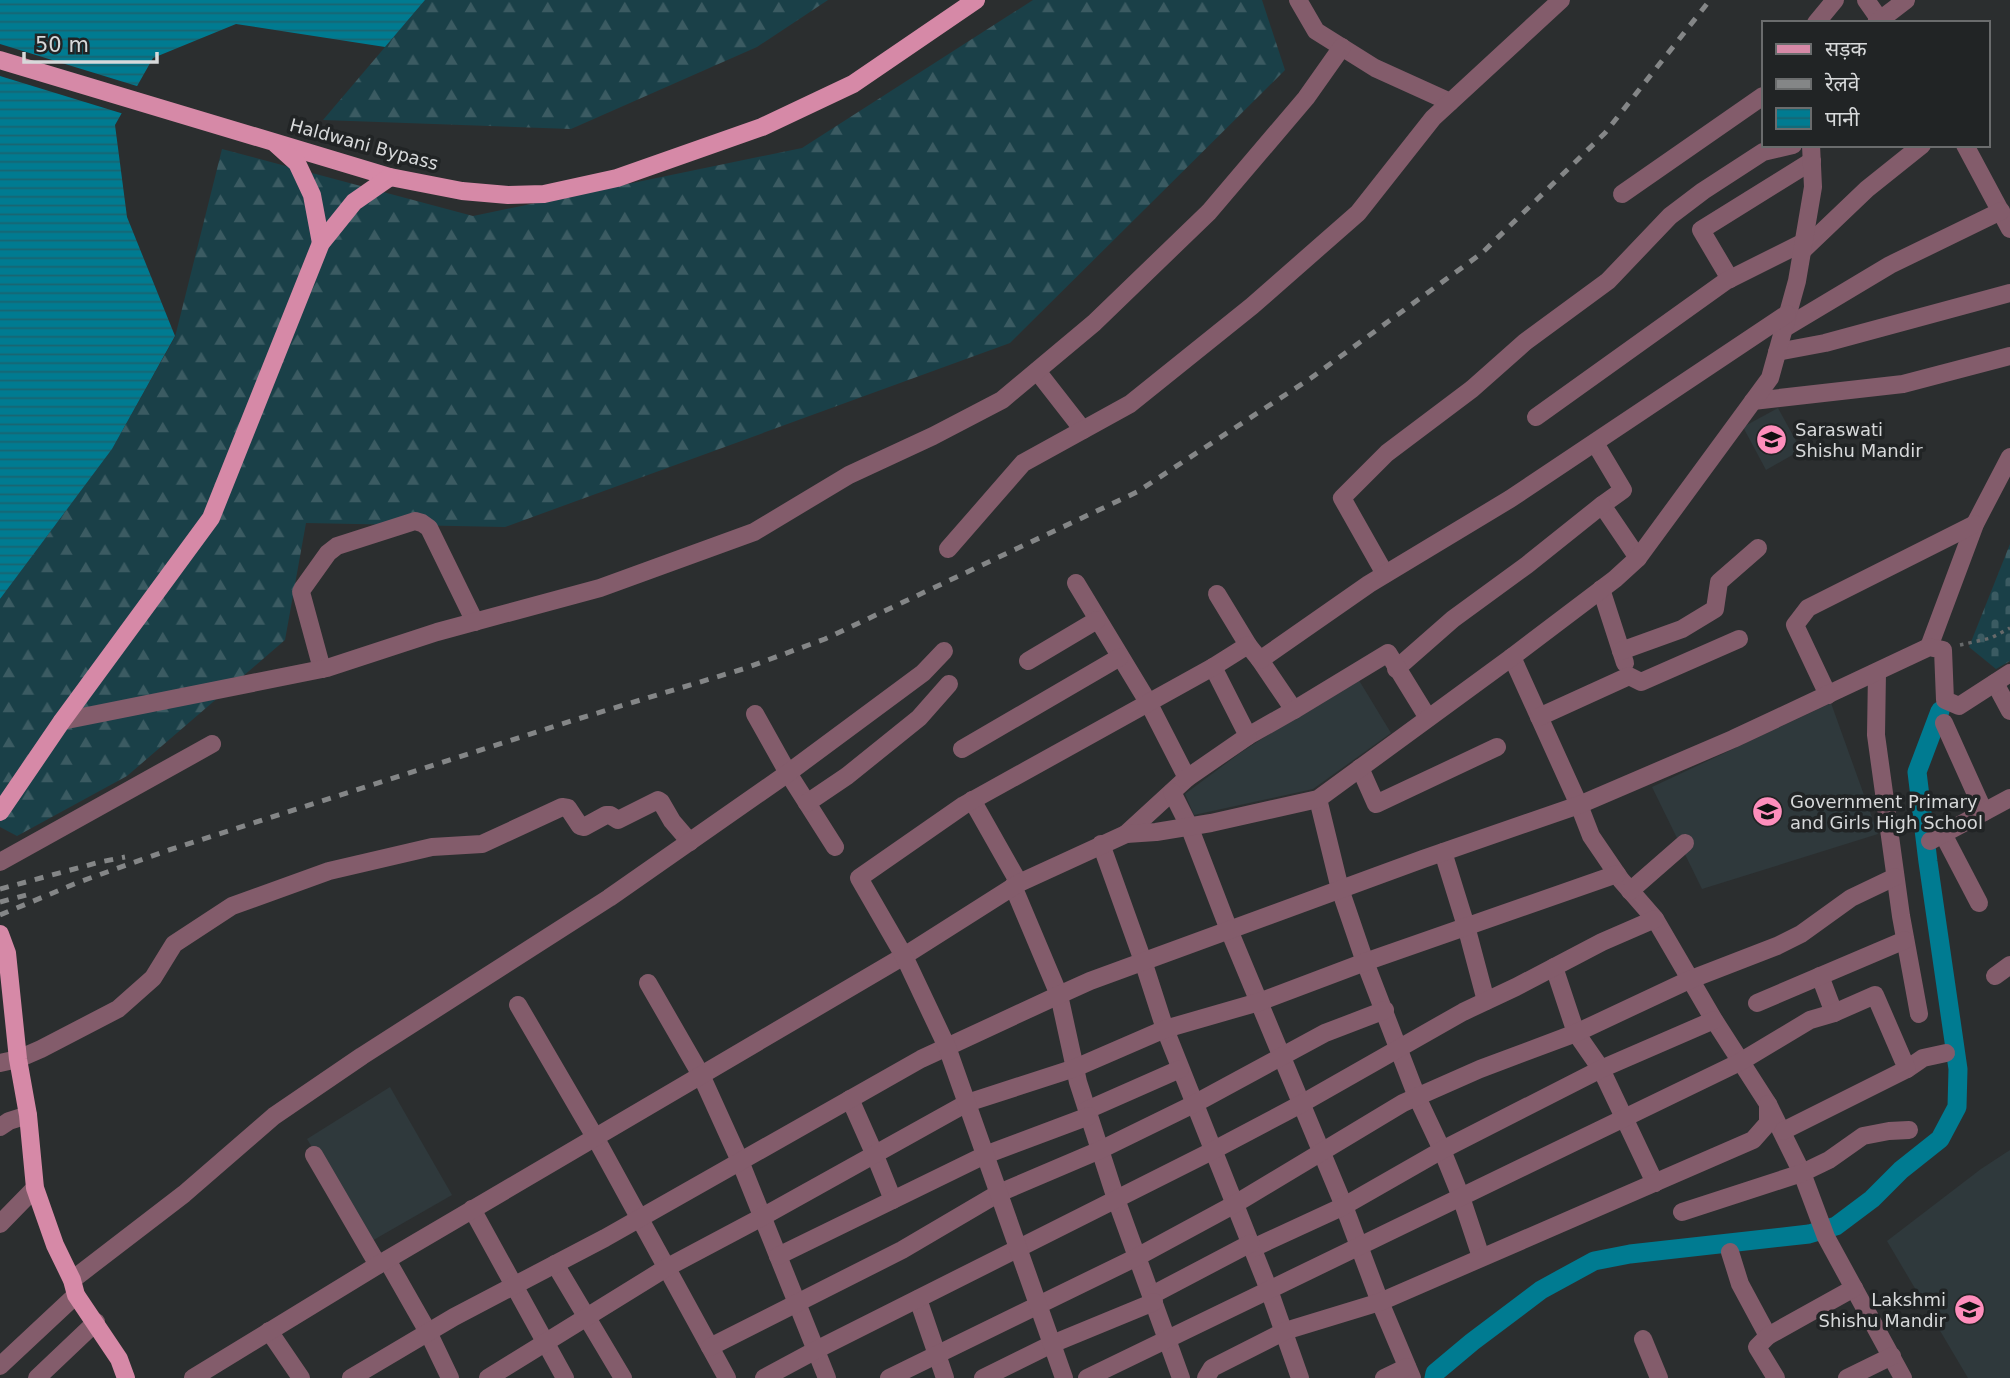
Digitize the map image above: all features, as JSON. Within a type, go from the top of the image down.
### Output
[{"type":"main road","name":"Haldwani Bypass","points":[[0,60],[390,177],[462,191],[508,195],[544,194],[617,178],[762,127],[853,84],[976,0]]},
{"type":"main road","points":[[272,140],[298,163],[312,195],[321,243]]},
{"type":"main road","points":[[0,812],[62,721],[211,518],[321,243],[354,202],[390,177]]},
{"type":"main road","points":[[0,934],[7,953],[35,1188],[55,1245],[74,1287],[119,1359],[126,1378]]},
{"type":"street","points":[[1298,0],[1316,31],[1376,68],[1450,102]]},
{"type":"street","points":[[948,549],[1023,463],[1130,404],[1252,306],[1358,213],[1433,118],[1561,0]]},
{"type":"street","points":[[1818,21],[1835,0]]},
{"type":"street","points":[[1866,0],[1883,20],[1906,0]]},
{"type":"street","points":[[62,721],[322,668],[437,632],[600,588],[754,532],[849,475],[1002,400],[1094,323],[1209,212],[1307,98],[1342,47]]},
{"type":"street","points":[[1622,194],[1762,97]]},
{"type":"street","points":[[1385,574],[1342,498],[1387,453],[1472,389],[1525,342],[1608,281],[1670,216],[1756,156],[1784,147]]},
{"type":"street","points":[[1535,416],[1730,279],[1803,246],[1920,147]]},
{"type":"street","points":[[1966,147],[2010,229]]},
{"type":"street","points":[[193,1378],[382,1262],[904,956],[1016,884],[1126,834],[1211,823],[1318,799],[1512,657],[1639,558],[1770,378],[1797,281],[1813,187],[1811,153]]},
{"type":"street","points":[[1730,279],[1701,230],[1811,153]]},
{"type":"street","points":[[1260,660],[1385,574],[1510,499],[1785,322],[1890,265],[2001,211]]},
{"type":"street","points":[[1777,352],[1825,343],[2010,293]]},
{"type":"street","points":[[1754,401],[1903,384],[2010,356]]},
{"type":"street","points":[[1037,371],[1083,430]]},
{"type":"street","points":[[1396,669],[1453,619],[1623,490],[1595,443]]},
{"type":"street","points":[[2010,457],[1975,524],[1936,649],[1945,700],[1959,706],[2010,673]]},
{"type":"street","points":[[1602,505],[1639,558]]},
{"type":"street","points":[[322,668],[301,592],[303,588],[328,553],[346,542],[415,521],[429,528],[475,622]]},
{"type":"street","points":[[1828,695],[1795,625],[1808,608],[1975,524]]},
{"type":"street","points":[[1621,651],[1682,629],[1715,609],[1719,582],[1758,548]]},
{"type":"street","points":[[1076,583],[1148,702],[1187,778]]},
{"type":"street","points":[[1601,589],[1629,676],[1641,682],[1739,639]]},
{"type":"street","points":[[1217,594],[1248,645],[1294,710]]},
{"type":"street","points":[[1028,661],[1097,620]]},
{"type":"street","points":[[1064,1378],[947,1047],[904,956],[859,878],[972,800],[1248,645]]},
{"type":"street","points":[[351,1378],[428,1332],[640,1218],[921,1059],[1059,995],[1143,961],[1579,805],[1733,739],[1877,672],[1936,649]]},
{"type":"street","points":[[0,1366],[74,1287],[274,1116],[362,1056],[609,898],[690,842],[923,673],[944,651]]},
{"type":"street","points":[[1126,834],[1187,778],[1248,736],[1388,653],[1429,718]]},
{"type":"street","points":[[962,748],[1120,657]]},
{"type":"street","points":[[1512,657],[1591,836],[1630,891],[1655,919],[1689,980],[1768,1104],[1802,1173],[1824,1231],[1903,1378]]},
{"type":"street","points":[[1213,667],[1248,736]]},
{"type":"street","points":[[1877,672],[1876,735],[1895,877],[1919,1014]]},
{"type":"street","points":[[1539,717],[1629,676]]},
{"type":"street","points":[[1995,683],[2010,711]]},
{"type":"street","points":[[807,803],[847,776],[919,718],[949,684]]},
{"type":"street","points":[[755,714],[788,773],[835,847]]},
{"type":"street","points":[[1944,723],[1984,812]]},
{"type":"street","points":[[0,862],[212,744]]},
{"type":"street","points":[[1360,768],[1376,804],[1497,747]]},
{"type":"street","points":[[1172,792],[1189,826],[1409,1372],[1384,1378]]},
{"type":"street","points":[[1979,903],[1937,838],[2010,798]]},
{"type":"street","points":[[1318,799],[1340,890],[1365,962],[1417,1097],[1461,1197],[1481,1257]]},
{"type":"street","points":[[0,1063],[18,1059],[118,1010],[153,978],[174,944],[232,906],[329,871],[432,847],[482,844],[562,807],[568,808],[580,826],[584,827],[606,815],[618,820],[658,800],[690,842]]},
{"type":"street","points":[[972,800],[1016,884],[1059,995],[1088,1113],[1181,1378]]},
{"type":"street","points":[[1101,844],[1164,1029],[1252,1246],[1300,1378]]},
{"type":"street","points":[[1630,891],[1685,844]]},
{"type":"street","points":[[1443,852],[1486,1001]]},
{"type":"street","points":[[488,1378],[666,1268],[967,1103],[1075,1068],[1164,1029],[1259,1002],[1617,874]]},
{"type":"street","points":[[889,1378],[1137,1257],[1235,1204],[1403,1103],[1480,1069],[1576,1033],[1689,980],[1777,946],[1801,934],[1851,898],[1895,877]]},
{"type":"street","points":[[764,1378],[1212,1151],[1486,1001],[1602,942],[1655,919]]},
{"type":"street","points":[[1757,1003],[1905,940]]},
{"type":"street","points":[[1995,976],[2010,965]]},
{"type":"street","points":[[1554,967],[1576,1033],[1601,1069],[1655,1183]]},
{"type":"street","points":[[1820,976],[1835,1013]]},
{"type":"street","points":[[648,983],[701,1075],[740,1161],[827,1378]]},
{"type":"street","points":[[1087,1378],[1740,1062],[1810,1020],[1835,1013],[1875,995],[1907,1069]]},
{"type":"street","points":[[518,1005],[595,1137],[727,1378]]},
{"type":"street","points":[[710,1347],[902,1250],[999,1193],[1100,1150],[1194,1104],[1325,1033],[1385,1010]]},
{"type":"street","points":[[983,1378],[1153,1299],[1252,1246],[1344,1206],[1442,1150],[1601,1069],[1714,1020]]},
{"type":"street","points":[[1783,1131],[1907,1069],[1923,1058],[1945,1053]]},
{"type":"street","points":[[778,1256],[985,1155],[1088,1113],[1180,1069]]},
{"type":"street","points":[[850,1099],[893,1200]]},
{"type":"street","points":[[1206,1378],[1212,1368],[1285,1331],[1380,1302],[1753,1140],[1768,1123],[1768,1104]]},
{"type":"street","points":[[0,1127],[28,1115]]},
{"type":"street","points":[[1682,1212],[1802,1173],[1829,1160],[1863,1136],[1909,1130]]},
{"type":"street","points":[[314,1155],[428,1332],[450,1378]]},
{"type":"street","points":[[0,1224],[35,1188]]},
{"type":"street","points":[[472,1209],[565,1378]]},
{"type":"street","points":[[1730,1252],[1740,1284],[1768,1336]]},
{"type":"street","points":[[555,1264],[623,1378]]},
{"type":"street","points":[[1776,1378],[1757,1347],[1768,1336],[1854,1288]]},
{"type":"street","points":[[918,1299],[945,1378]]},
{"type":"street","points":[[37,1378],[96,1322]]},
{"type":"street","points":[[269,1331],[301,1378]]},
{"type":"street","points":[[1643,1339],[1659,1378]]},
{"type":"street","points":[[1847,1378],[1892,1356]]},
{"type":"path","points":[[1936,649],[1991,638],[2010,628]]},
{"type":"shaded area","name":"Saraswati Shishu Mandir","points":[[1778,408],[1801,450],[1766,470],[1743,427]]},
{"type":"shaded area","points":[[1357,677],[1391,733],[1313,789],[1194,815],[1185,794],[1240,753]]},
{"type":"shaded area","name":"Government Primary and Girls High School","points":[[1831,703],[1878,834],[1702,889],[1652,787]]},
{"type":"shaded area","points":[[390,1087],[452,1195],[370,1242],[307,1139]]},
{"type":"shaded area","name":"Lakshmi Shishu Mandir","points":[[2010,1150],[2010,1378],[1968,1378],[1887,1241]]},
{"type":"green space","points":[[425,0],[828,0],[757,47],[571,129],[323,120]]},
{"type":"green space","points":[[1033,0],[1262,0],[1285,70],[1010,343],[505,527],[306,523],[285,640],[127,776],[17,836],[0,827],[0,599],[112,449],[175,337],[222,149],[473,216],[802,148]]},
{"type":"green space","points":[[2010,544],[2010,661],[1996,669],[1969,647]]},
{"type":"water","points":[[0,0],[425,0],[385,47],[236,24],[153,58],[115,125],[127,217],[175,336],[112,449],[0,599]]},
{"type":"pier","points":[[0,44],[140,87],[124,114],[0,76]]},
{"type":"waterway","points":[[1434,1378],[1435,1373],[1472,1342],[1541,1290],[1594,1261],[1630,1254],[1809,1234],[1836,1226],[1872,1199],[1901,1170],[1940,1139],[1957,1107],[1958,1069],[1917,772],[1940,711]]},
{"type":"railway","points":[[0,915],[79,882],[169,850],[571,721],[743,669],[825,639],[1137,492],[1311,378],[1482,253],[1605,133],[1710,0]]},
{"type":"railway","points":[[0,889],[125,857]]},
{"type":"railway","points":[[0,902],[34,893]]},
{"type":"place","name":"Saraswati Shishu Mandir","points":[[1772,439]]},
{"type":"place","name":"Government Primary and Girls High School","points":[[1767,811]]},
{"type":"place","name":"Lakshmi Shishu Mandir","points":[[1969,1309]]}]
